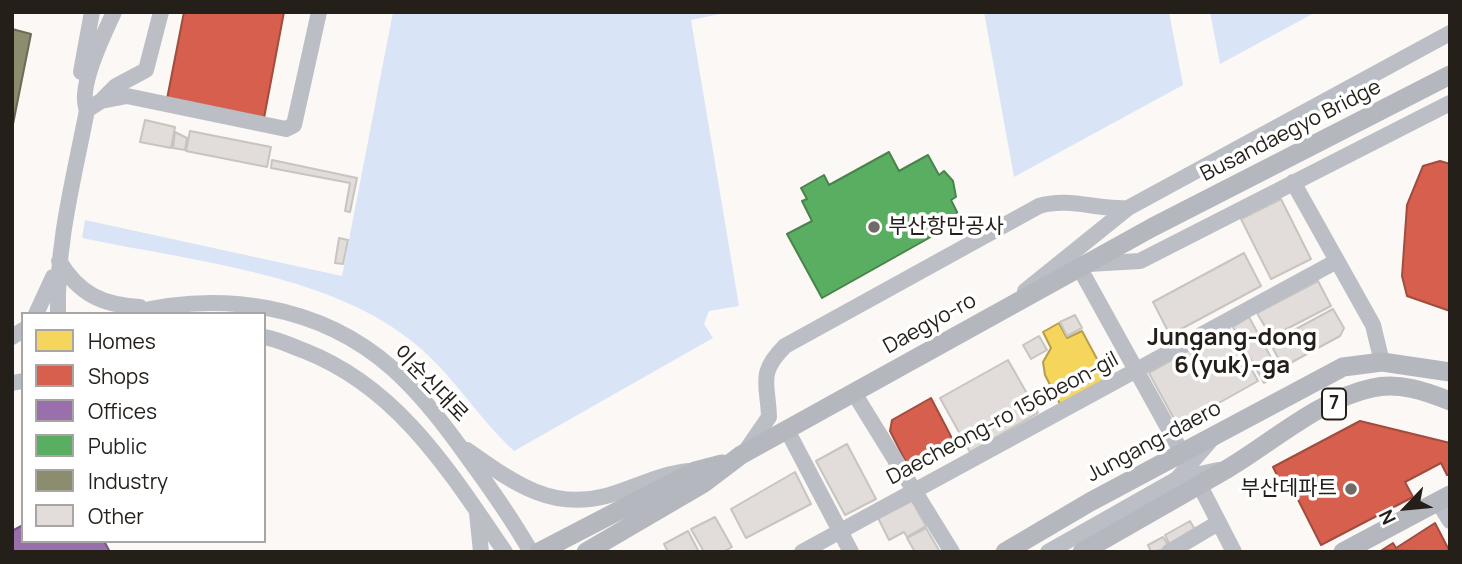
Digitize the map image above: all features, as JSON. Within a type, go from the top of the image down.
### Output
[{"type":"main road","name":"Busandaegyo Bridge","points":[[1153,227],[1450,75]]},
{"type":"main road","name":"Daegyo-ro","points":[[586,552],[704,483],[736,458],[1153,227]]},
{"type":"main road","name":"Jungang-daero","points":[[1004,552],[1214,435],[1343,367],[1382,362],[1450,372]]},
{"type":"main road","name":"7","points":[[1082,552],[1230,468],[1264,442],[1359,391],[1383,386],[1405,387],[1421,389],[1450,401]]},
{"type":"main road","name":"Daegyo-ro","points":[[539,552],[695,471],[736,458]]},
{"type":"main road","points":[[1343,552],[1444,499]]},
{"type":"street","points":[[85,106],[79,86],[92,12]]},
{"type":"street","points":[[58,312],[59,261],[93,61],[114,12]]},
{"type":"street","points":[[101,100],[116,86],[146,70],[161,12]]},
{"type":"street","points":[[85,106],[101,100],[127,96],[286,129],[294,125],[318,12]]},
{"type":"street","points":[[1002,310],[1129,208],[1450,33]]},
{"type":"street","points":[[1182,453],[1082,266],[1140,261],[1450,103]]},
{"type":"street","points":[[1293,182],[1335,262],[1373,325],[1382,362]]},
{"type":"street","points":[[736,458],[763,429],[769,417],[764,387],[765,372],[772,359],[785,346],[1039,206],[1067,202],[1105,209],[1129,208]]},
{"type":"street","points":[[59,261],[68,276],[87,295],[117,306],[156,307]]},
{"type":"street","points":[[37,312],[59,261]]},
{"type":"street","name":"Daecheong-ro 156beon-gil","points":[[802,552],[1335,262]]},
{"type":"street","name":"이순신대로","points":[[136,312],[180,302],[247,304],[293,314],[347,336],[392,369],[430,408],[504,507],[531,552]]},
{"type":"street","name":"이순신대로","points":[[266,338],[320,357],[359,378],[402,414],[439,456],[505,552]]},
{"type":"street","points":[[853,393],[953,552]]},
{"type":"street","points":[[787,430],[851,552]]},
{"type":"street","points":[[1177,479],[1214,435]]},
{"type":"street","points":[[457,443],[508,478],[551,499],[606,496],[664,474],[695,471]]},
{"type":"street","points":[[1048,552],[1177,479],[1230,468]]},
{"type":"street","points":[[1199,484],[1234,552]]},
{"type":"street","points":[[1444,499],[1450,521]]},
{"type":"street","points":[[477,511],[481,552]]},
{"type":"street","points":[[1169,552],[1218,523]]},
{"type":"street","points":[[604,552],[635,524]]},
{"type":"water","points":[[393,12],[729,12],[691,20],[739,306],[709,311],[704,324],[713,338],[514,451],[438,366],[409,339],[375,317],[337,298],[253,272],[82,238],[85,220],[342,276]]},
{"type":"water","points":[[984,12],[1169,12],[1183,85],[1014,177]]},
{"type":"water","points":[[1210,12],[1316,12],[1220,64]]},
{"type":"building: Homes","points":[[1059,323],[1067,338],[1082,331],[1104,372],[1102,385],[1061,406],[1045,375],[1043,362],[1051,348],[1043,332]]},
{"type":"building: Shops","points":[[184,12],[284,12],[264,118],[167,99]]},
{"type":"building: Shops","points":[[1440,161],[1450,164],[1450,311],[1407,296],[1402,276],[1407,205],[1423,166]]},
{"type":"building: Shops","points":[[931,398],[956,446],[910,470],[890,431],[892,420]]},
{"type":"building: Shops","name":"부산데파트","points":[[1360,421],[1450,443],[1450,474],[1447,475],[1441,463],[1405,482],[1413,497],[1321,545],[1287,478],[1280,481],[1273,467]]},
{"type":"building: Shops","points":[[1435,523],[1450,552],[1382,550],[1393,543],[1396,548]]},
{"type":"building: Offices","points":[[21,526],[21,543],[105,543],[110,552],[12,552],[12,531]]},
{"type":"building: Public","name":"부산항만공사","points":[[889,152],[899,171],[928,155],[939,175],[944,171],[953,181],[956,197],[951,200],[961,220],[822,298],[787,234],[812,221],[802,201],[807,199],[801,188],[824,175],[829,185]]},
{"type":"building: Industry","points":[[12,29],[31,34],[12,129]]},
{"type":"building: Other","points":[[145,120],[175,127],[171,148],[140,142]]},
{"type":"building: Other","points":[[190,131],[271,147],[267,167],[186,151]]},
{"type":"building: Other","points":[[175,132],[187,138],[185,150],[173,148]]},
{"type":"building: Other","points":[[272,160],[357,178],[350,212],[345,211],[350,183],[271,168]]},
{"type":"building: Other","points":[[1281,199],[1311,259],[1271,279],[1241,219]]},
{"type":"building: Other","points":[[339,238],[348,240],[343,264],[335,263]]},
{"type":"building: Other","points":[[1244,253],[1261,286],[1170,335],[1153,302]]},
{"type":"building: Other","points":[[1318,281],[1331,306],[1271,337],[1257,313]]},
{"type":"building: Other","points":[[1333,309],[1344,328],[1340,336],[1283,367],[1270,343]]},
{"type":"building: Other","points":[[1075,315],[1082,328],[1067,336],[1060,322]]},
{"type":"building: Other","points":[[1249,317],[1280,374],[1264,383],[1233,327]]},
{"type":"building: Other","points":[[1229,328],[1258,381],[1178,426],[1149,373]]},
{"type":"building: Other","points":[[1039,336],[1047,350],[1031,359],[1023,345]]},
{"type":"building: Other","points":[[1008,360],[1038,413],[970,452],[940,398]]},
{"type":"building: Other","points":[[847,444],[876,499],[845,515],[816,461]]},
{"type":"building: Other","points":[[795,472],[811,504],[746,538],[731,509]]},
{"type":"building: Other","points":[[912,501],[926,526],[907,537],[904,532],[889,540],[878,518]]},
{"type":"building: Other","points":[[715,517],[732,547],[723,552],[704,552],[691,529]]},
{"type":"building: Other","points":[[1190,521],[1197,533],[1171,547],[1165,535]]},
{"type":"building: Other","points":[[926,528],[940,552],[915,552],[907,538]]},
{"type":"building: Other","points":[[688,531],[699,552],[668,552],[664,544]]},
{"type":"building: Other","points":[[1163,537],[1170,548],[1151,552],[1148,545]]},
{"type":"place","name":"부산항만공사","points":[[874,227]]},
{"type":"place","name":"부산데파트","points":[[1351,489]]},
{"type":"district","name":"Jungang-dong 6(yuk)-ga","points":[[1232,352]]}]
